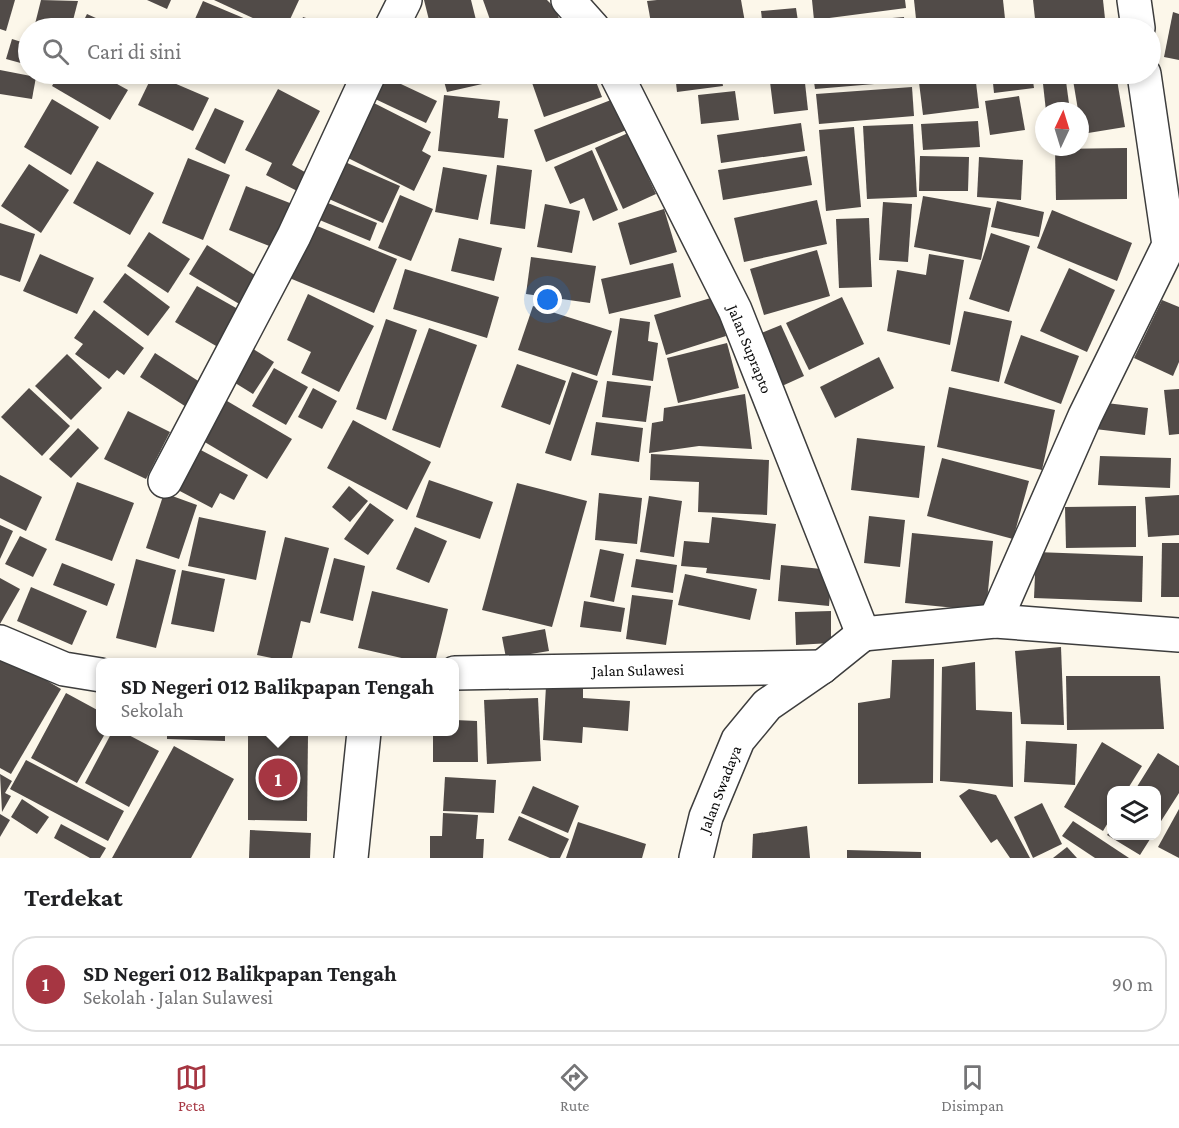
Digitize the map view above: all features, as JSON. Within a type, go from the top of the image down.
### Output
[{"type":"street","points":[[396,18],[405,0]]},
{"type":"street","points":[[568,0],[584,18]]},
{"type":"street","points":[[1134,0],[1137,18]]},
{"type":"street","points":[[165,481],[294,236],[364,84]]},
{"type":"street","name":"Jalan Suprapto","points":[[621,84],[735,310],[863,633]]},
{"type":"street","points":[[995,621],[1085,416],[1174,243],[1146,84]]},
{"type":"street","points":[[863,633],[995,621],[1179,634]]},
{"type":"street","name":"Jalan Swadaya","points":[[696,858],[706,817],[738,740],[766,705],[822,667],[863,633]]},
{"type":"street","points":[[0,642],[64,669],[96,674]]},
{"type":"street","name":"Jalan Sulawesi","points":[[459,673],[822,667]]},
{"type":"street","points":[[351,858],[364,736]]},
{"type":"building","points":[[0,0],[15,0],[6,31],[0,29]]},
{"type":"building","points":[[41,0],[78,1],[74,18],[36,18]]},
{"type":"building","points":[[147,0],[171,0],[167,9]]},
{"type":"building","points":[[214,0],[299,0],[291,18],[253,18]]},
{"type":"building","points":[[424,0],[471,0],[476,18],[428,18]]},
{"type":"building","points":[[483,0],[547,0],[556,9],[559,18],[489,18]]},
{"type":"building","points":[[741,0],[744,18],[650,18],[647,1]]},
{"type":"building","points":[[812,0],[905,0],[906,8],[814,18]]},
{"type":"building","points":[[914,0],[1003,0],[1005,18],[916,18]]},
{"type":"building","points":[[1033,0],[1103,0],[1105,18],[1035,18]]},
{"type":"building","points":[[203,1],[243,18],[195,18]]},
{"type":"building","points":[[796,8],[798,18],[762,18],[761,11]]},
{"type":"building","points":[[1173,12],[1179,14],[1179,60],[1164,57]]},
{"type":"building","points":[[12,39],[18,41],[18,62],[6,59]]},
{"type":"building","points":[[0,70],[18,74],[18,84],[35,84],[32,99],[0,94]]},
{"type":"building","points":[[53,84],[117,84],[128,90],[110,120],[52,86]]},
{"type":"building","points":[[148,84],[176,84],[209,98],[193,131],[138,105]]},
{"type":"building","points":[[380,84],[401,84],[437,101],[426,123],[373,98]]},
{"type":"building","points":[[445,84],[482,84],[447,92]]},
{"type":"building","points":[[532,84],[597,84],[602,97],[544,117]]},
{"type":"building","points":[[676,84],[723,84],[723,86],[677,92]]},
{"type":"building","points":[[770,84],[805,84],[808,110],[774,114]]},
{"type":"building","points":[[814,84],[874,84],[815,89]]},
{"type":"building","points":[[919,84],[976,84],[979,108],[923,115]]},
{"type":"building","points":[[993,84],[1033,84],[1034,88],[994,93]]},
{"type":"building","points":[[1043,84],[1066,84],[1069,102],[1045,102]]},
{"type":"building","points":[[1074,84],[1118,84],[1125,127],[1089,133],[1089,102],[1077,102]]},
{"type":"building","points":[[912,87],[914,116],[819,124],[816,94]]},
{"type":"building","points":[[278,89],[320,111],[292,165],[314,177],[305,195],[266,175],[272,163],[245,150]]},
{"type":"building","points":[[735,91],[739,120],[701,124],[698,95]]},
{"type":"building","points":[[444,95],[500,101],[498,118],[508,119],[504,158],[438,151]]},
{"type":"building","points":[[1019,96],[1025,130],[990,135],[985,101]]},
{"type":"building","points":[[616,98],[629,129],[546,162],[534,130]]},
{"type":"building","points":[[52,99],[99,127],[71,175],[24,147]]},
{"type":"building","points":[[370,101],[431,132],[422,151],[431,156],[414,191],[342,155]]},
{"type":"building","points":[[215,108],[244,121],[225,164],[195,149]]},
{"type":"building","points":[[978,121],[980,147],[923,150],[921,124]]},
{"type":"building","points":[[801,123],[805,151],[721,163],[717,135]]},
{"type":"building","points":[[913,124],[917,197],[867,199],[863,126]]},
{"type":"building","points":[[854,127],[861,207],[826,211],[819,130]]},
{"type":"building","points":[[628,133],[656,194],[623,209],[595,148]]},
{"type":"building","points":[[1127,148],[1127,199],[1056,200],[1055,156],[1089,156],[1089,149]]},
{"type":"building","points":[[592,150],[618,210],[593,221],[584,198],[570,204],[554,167]]},
{"type":"building","points":[[807,156],[812,185],[723,200],[718,170]]},
{"type":"building","points":[[920,156],[969,157],[968,191],[919,191]]},
{"type":"building","points":[[979,157],[1023,160],[1021,200],[977,197]]},
{"type":"building","points":[[188,158],[230,175],[203,240],[162,223]]},
{"type":"building","points":[[97,161],[154,193],[130,235],[73,203]]},
{"type":"building","points":[[345,162],[400,186],[383,223],[329,199]]},
{"type":"building","points":[[29,164],[69,190],[41,233],[1,206]]},
{"type":"building","points":[[497,165],[532,170],[525,229],[490,224]]},
{"type":"building","points":[[443,167],[487,175],[478,220],[435,212]]},
{"type":"building","points":[[246,186],[295,205],[277,249],[229,230]]},
{"type":"building","points":[[400,195],[433,209],[411,261],[378,248]]},
{"type":"building","points":[[923,196],[991,208],[981,260],[914,247]]},
{"type":"building","points":[[318,199],[377,223],[370,241],[310,216]]},
{"type":"building","points":[[817,200],[827,244],[744,262],[734,218]]},
{"type":"building","points":[[997,201],[1044,212],[1039,237],[991,227]]},
{"type":"building","points":[[883,202],[912,204],[908,262],[879,260]]},
{"type":"building","points":[[545,204],[580,211],[572,253],[537,247]]},
{"type":"building","points":[[664,209],[677,252],[630,265],[618,223]]},
{"type":"building","points":[[1052,210],[1132,243],[1117,281],[1037,248]]},
{"type":"building","points":[[869,218],[872,287],[839,288],[836,219]]},
{"type":"building","points":[[0,223],[35,234],[20,282],[0,275]]},
{"type":"building","points":[[310,223],[397,259],[374,313],[287,277]]},
{"type":"building","points":[[149,232],[190,259],[168,293],[127,266]]},
{"type":"building","points":[[991,233],[1030,246],[1009,312],[969,299]]},
{"type":"building","points":[[459,238],[502,248],[494,281],[451,271]]},
{"type":"building","points":[[207,245],[263,280],[246,308],[189,274]]},
{"type":"building","points":[[817,250],[830,296],[764,315],[750,269]]},
{"type":"building","points":[[40,254],[94,278],[77,314],[23,291]]},
{"type":"building","points":[[929,254],[964,260],[950,345],[887,331],[897,270],[926,275]]},
{"type":"building","points":[[531,257],[596,266],[590,303],[526,294]]},
{"type":"building","points":[[673,263],[681,297],[609,314],[601,279]]},
{"type":"building","points":[[1069,268],[1115,290],[1087,352],[1040,331]]},
{"type":"building","points":[[405,269],[499,297],[487,338],[393,309]]},
{"type":"building","points":[[125,273],[170,307],[148,336],[103,302]]},
{"type":"building","points":[[197,286],[245,313],[223,350],[175,322]]},
{"type":"building","points":[[308,294],[374,326],[339,392],[301,373],[311,352],[287,340]]},
{"type":"building","points":[[714,297],[726,336],[666,355],[654,315]]},
{"type":"building","points":[[842,297],[864,344],[809,370],[786,323]]},
{"type":"building","points":[[1162,300],[1179,307],[1179,362],[1173,376],[1134,358]]},
{"type":"building","points":[[533,306],[612,331],[597,376],[518,350]]},
{"type":"building","points":[[94,310],[144,348],[124,375],[117,370],[109,379],[75,354],[83,344],[74,338]]},
{"type":"building","points":[[964,311],[1012,321],[999,382],[951,371]]},
{"type":"building","points":[[620,318],[650,322],[648,341],[658,343],[653,381],[612,375]]},
{"type":"building","points":[[386,319],[417,330],[386,420],[356,409]]},
{"type":"building","points":[[781,325],[804,376],[782,386],[759,334]]},
{"type":"building","points":[[429,328],[477,345],[440,448],[392,430]]},
{"type":"building","points":[[1021,335],[1079,356],[1061,404],[1004,383]]},
{"type":"building","points":[[727,343],[739,388],[678,403],[667,358]]},
{"type":"building","points":[[253,349],[274,362],[253,394],[232,381]]},
{"type":"building","points":[[155,353],[206,386],[191,410],[140,377]]},
{"type":"building","points":[[67,354],[102,388],[71,420],[35,386]]},
{"type":"building","points":[[879,357],[894,388],[835,418],[820,387]]},
{"type":"building","points":[[517,364],[566,381],[550,425],[501,407]]},
{"type":"building","points":[[274,368],[308,387],[286,425],[252,406]]},
{"type":"building","points":[[572,372],[598,381],[571,461],[545,453]]},
{"type":"building","points":[[607,381],[651,386],[646,422],[602,417]]},
{"type":"building","points":[[949,387],[1055,410],[1042,470],[937,447]]},
{"type":"building","points":[[29,388],[70,426],[42,456],[1,417]]},
{"type":"building","points":[[313,388],[337,401],[322,429],[298,417]]},
{"type":"building","points":[[1179,389],[1179,434],[1169,435],[1164,390]]},
{"type":"building","points":[[745,394],[752,449],[699,446],[649,453],[652,423],[663,421],[664,408]]},
{"type":"building","points":[[222,398],[292,439],[267,479],[198,438]]},
{"type":"building","points":[[1098,402],[1148,408],[1145,435],[1095,429]]},
{"type":"building","points":[[128,411],[170,432],[146,479],[104,459]]},
{"type":"building","points":[[353,420],[431,462],[407,510],[327,468]]},
{"type":"building","points":[[596,422],[643,428],[639,462],[591,455]]},
{"type":"building","points":[[78,428],[99,448],[71,478],[49,459]]},
{"type":"building","points":[[857,438],[925,446],[919,498],[851,490]]},
{"type":"building","points":[[197,448],[248,475],[234,500],[220,493],[212,508],[176,489]]},
{"type":"building","points":[[651,454],[769,460],[767,515],[698,512],[699,482],[650,480]]},
{"type":"building","points":[[1100,456],[1171,458],[1170,488],[1098,485]]},
{"type":"building","points":[[942,458],[1029,481],[1013,539],[927,516]]},
{"type":"building","points":[[0,475],[42,497],[26,531],[0,518]]},
{"type":"building","points":[[429,480],[493,502],[480,539],[416,517]]},
{"type":"building","points":[[77,482],[134,503],[112,561],[55,540]]},
{"type":"building","points":[[517,483],[587,501],[552,627],[482,610]]},
{"type":"building","points":[[349,486],[368,501],[350,522],[332,507]]},
{"type":"building","points":[[164,493],[197,505],[179,559],[146,548]]},
{"type":"building","points":[[599,493],[642,498],[637,544],[595,540]]},
{"type":"building","points":[[1179,495],[1179,535],[1148,537],[1145,497]]},
{"type":"building","points":[[649,496],[682,501],[674,557],[640,552]]},
{"type":"building","points":[[370,503],[394,520],[368,555],[344,539]]},
{"type":"building","points":[[1136,506],[1136,547],[1066,548],[1065,507]]},
{"type":"building","points":[[869,516],[905,520],[900,567],[864,563]]},
{"type":"building","points":[[199,517],[266,531],[256,580],[188,566]]},
{"type":"building","points":[[712,517],[776,524],[770,580],[706,573],[707,568],[681,566],[684,541],[709,543]]},
{"type":"building","points":[[0,525],[13,531],[0,559]]},
{"type":"building","points":[[415,527],[447,541],[429,583],[396,569]]},
{"type":"building","points":[[912,533],[993,541],[986,611],[905,603]]},
{"type":"building","points":[[20,536],[47,549],[33,577],[5,564]]},
{"type":"building","points":[[285,537],[329,548],[310,623],[301,621],[292,658],[257,655]]},
{"type":"building","points":[[1162,543],[1179,543],[1179,597],[1161,597]]},
{"type":"building","points":[[600,549],[624,554],[614,602],[590,597]]},
{"type":"building","points":[[1036,552],[1143,556],[1142,602],[1034,598]]},
{"type":"building","points":[[334,558],[365,566],[353,621],[320,613]]},
{"type":"building","points":[[136,559],[176,570],[156,648],[116,638]]},
{"type":"building","points":[[636,559],[677,565],[673,593],[631,587]]},
{"type":"building","points":[[62,563],[115,584],[107,606],[53,585]]},
{"type":"building","points":[[781,565],[832,570],[829,606],[778,601]]},
{"type":"building","points":[[182,570],[225,579],[214,632],[171,624]]},
{"type":"building","points":[[685,574],[757,589],[750,620],[678,605]]},
{"type":"building","points":[[0,578],[20,589],[0,624]]},
{"type":"building","points":[[31,587],[87,611],[72,645],[17,621]]},
{"type":"building","points":[[372,591],[448,609],[436,658],[402,658],[358,648]]},
{"type":"building","points":[[632,595],[673,600],[666,645],[626,639]]},
{"type":"building","points":[[584,601],[625,608],[621,632],[580,627]]},
{"type":"building","points":[[831,611],[831,643],[796,645],[795,612]]},
{"type":"building","points":[[545,629],[549,651],[506,658],[502,637]]},
{"type":"building","points":[[1061,647],[1064,725],[1021,724],[1015,651]]},
{"type":"building","points":[[0,653],[61,689],[11,774],[0,768]]},
{"type":"building","points":[[934,659],[933,783],[858,784],[858,703],[890,698],[892,660]]},
{"type":"building","points":[[975,662],[976,710],[1012,712],[1013,787],[940,781],[942,667]]},
{"type":"building","points":[[1066,676],[1160,676],[1164,729],[1067,730]]},
{"type":"building","points":[[546,686],[583,688],[583,698],[630,701],[628,731],[583,727],[582,743],[543,740]]},
{"type":"building","points":[[66,693],[96,709],[96,736],[104,736],[77,783],[31,758]]},
{"type":"building","points":[[538,698],[541,761],[487,764],[484,700]]},
{"type":"building","points":[[459,720],[477,721],[478,762],[433,762],[433,736],[459,736]]},
{"type":"building","points":[[110,736],[131,736],[159,751],[129,807],[85,783]]},
{"type":"building","points":[[167,736],[225,736],[225,741],[167,739]]},
{"type":"building","points":[[248,736],[308,736],[307,821],[248,820]]},
{"type":"building","points":[[1026,741],[1077,744],[1075,785],[1024,782]]},
{"type":"building","points":[[1102,742],[1142,766],[1130,786],[1107,786],[1107,824],[1103,831],[1064,807]]},
{"type":"building","points":[[174,746],[234,779],[191,858],[112,858]]},
{"type":"building","points":[[1158,753],[1179,766],[1179,793],[1161,821],[1161,786],[1137,786]]},
{"type":"building","points":[[26,760],[124,811],[108,841],[10,789]]},
{"type":"building","points":[[0,774],[12,781],[5,793],[11,796],[2,812]]},
{"type":"building","points":[[445,777],[496,780],[494,813],[443,811]]},
{"type":"building","points":[[533,786],[579,806],[568,833],[521,813]]},
{"type":"building","points":[[969,789],[996,795],[1030,858],[1010,858],[997,839],[991,843],[959,796]]},
{"type":"building","points":[[22,799],[49,817],[37,834],[11,817]]},
{"type":"building","points":[[1042,803],[1062,844],[1033,858],[1014,817]]},
{"type":"building","points":[[1179,809],[1179,858],[1158,847]]},
{"type":"building","points":[[443,813],[478,815],[476,839],[484,839],[483,858],[430,858],[430,836],[442,836]]},
{"type":"building","points":[[0,814],[10,820],[0,837]]},
{"type":"building","points":[[519,816],[569,839],[560,858],[550,858],[508,840]]},
{"type":"building","points":[[1073,821],[1129,858],[1095,858],[1062,836]]},
{"type":"building","points":[[578,822],[646,844],[642,858],[566,858]]},
{"type":"building","points":[[61,824],[106,848],[100,858],[90,858],[54,838]]},
{"type":"building","points":[[807,826],[810,858],[752,858],[753,834]]},
{"type":"building","points":[[250,830],[311,833],[310,858],[249,858]]},
{"type":"building","points":[[1115,840],[1149,840],[1140,855]]},
{"type":"building","points":[[1067,847],[1077,858],[1053,858]]},
{"type":"building","points":[[847,850],[921,852],[921,858],[847,858]]},
{"type":"place","name":"SD Negeri 012 Balikpapan Tengah","points":[[278,778]]}]
